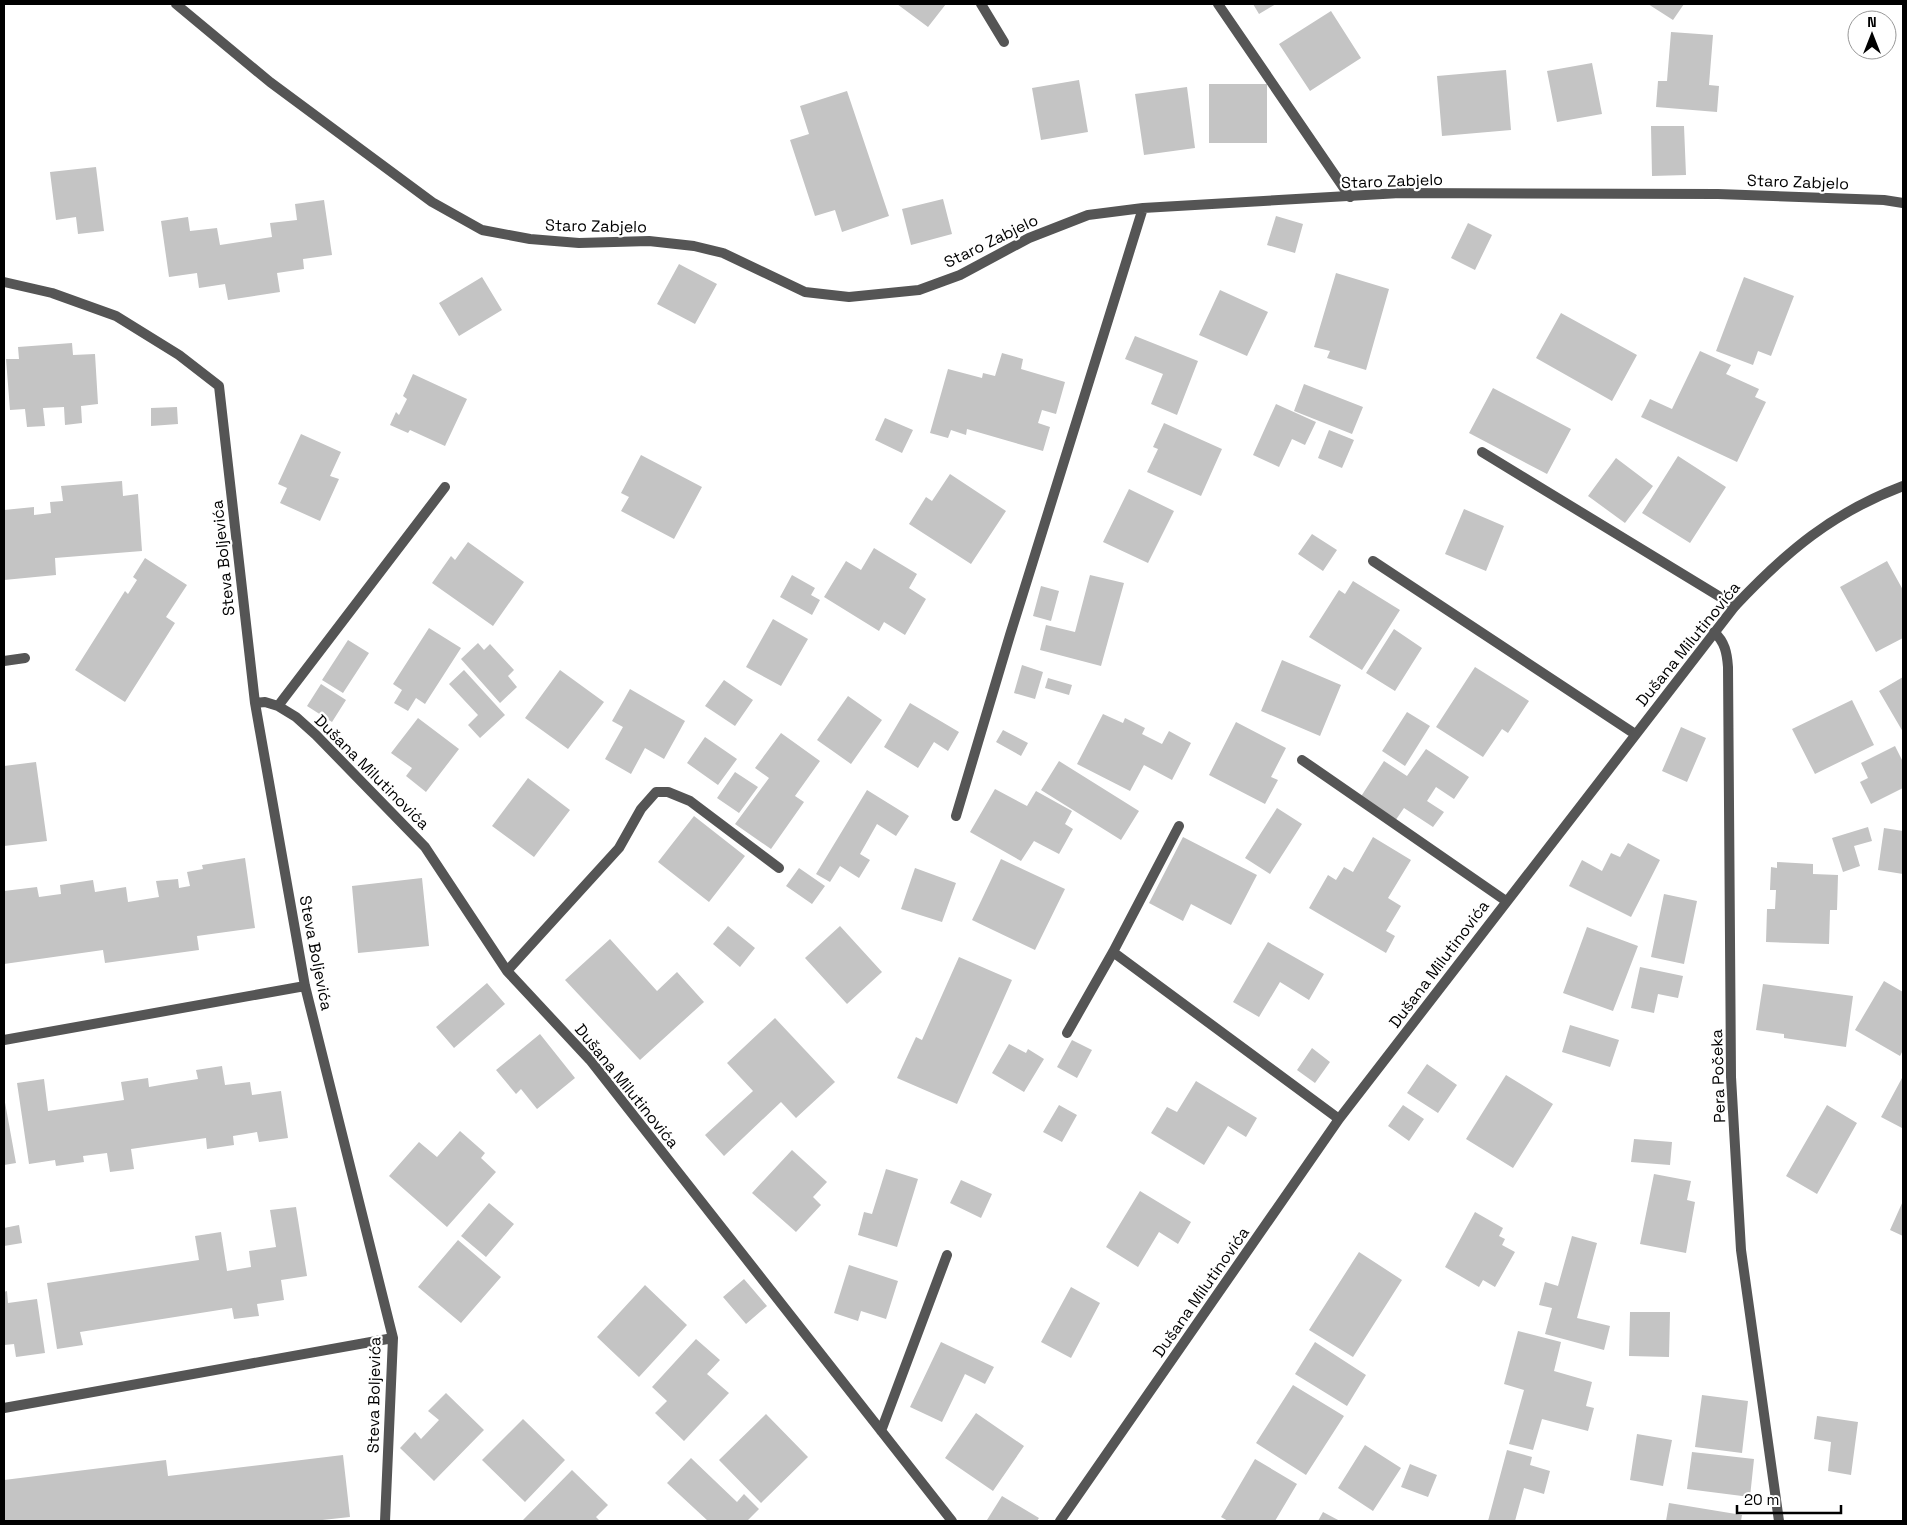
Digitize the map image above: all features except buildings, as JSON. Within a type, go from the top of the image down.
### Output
[{"type":"street","name":"Staro Zabjelo","points":[[176,4],[270,82],[432,202],[482,230],[530,239],[579,243],[649,241],[694,246],[723,253],[805,292],[849,297],[919,290],[960,274],[1029,238],[1088,214],[1143,208],[1400,193],[1718,194],[1884,200],[1903,203]]},
{"type":"street","points":[[982,4],[1004,42]]},
{"type":"street","points":[[1218,4],[1350,197]]},
{"type":"street","points":[[956,816],[1143,208]]},
{"type":"street","name":"Steva Boljevića","points":[[4,282],[52,293],[116,316],[179,355],[219,386],[255,703],[305,986],[392,1338],[385,1521]]},
{"type":"street","points":[[1482,452],[1735,606]]},
{"type":"street","name":"Dušana Milutinovića","points":[[1060,1521],[1339,1119],[1735,606],[1769,570],[1796,546],[1828,522],[1878,496],[1903,486]]},
{"type":"street","points":[[278,706],[445,488]]},
{"type":"street","points":[[1373,561],[1635,734]]},
{"type":"street","name":"Pera Počeka","points":[[1714,632],[1723,643],[1727,654],[1728,668],[1731,1077],[1741,1250],[1779,1521]]},
{"type":"street","points":[[4,661],[25,658]]},
{"type":"street","name":"Dušana Milutinovića","points":[[255,703],[265,702],[288,711],[316,735],[426,847],[507,971],[590,1060],[952,1521]]},
{"type":"street","points":[[1302,760],[1506,901]]},
{"type":"street","points":[[507,971],[619,848],[641,809],[656,792],[668,792],[690,801],[778,868]]},
{"type":"street","points":[[1067,1033],[1113,952],[1179,826]]},
{"type":"street","points":[[1113,952],[1339,1119]]},
{"type":"street","points":[[4,1040],[305,986]]},
{"type":"street","points":[[881,1431],[947,1255]]},
{"type":"street","points":[[4,1408],[392,1338]]}]
